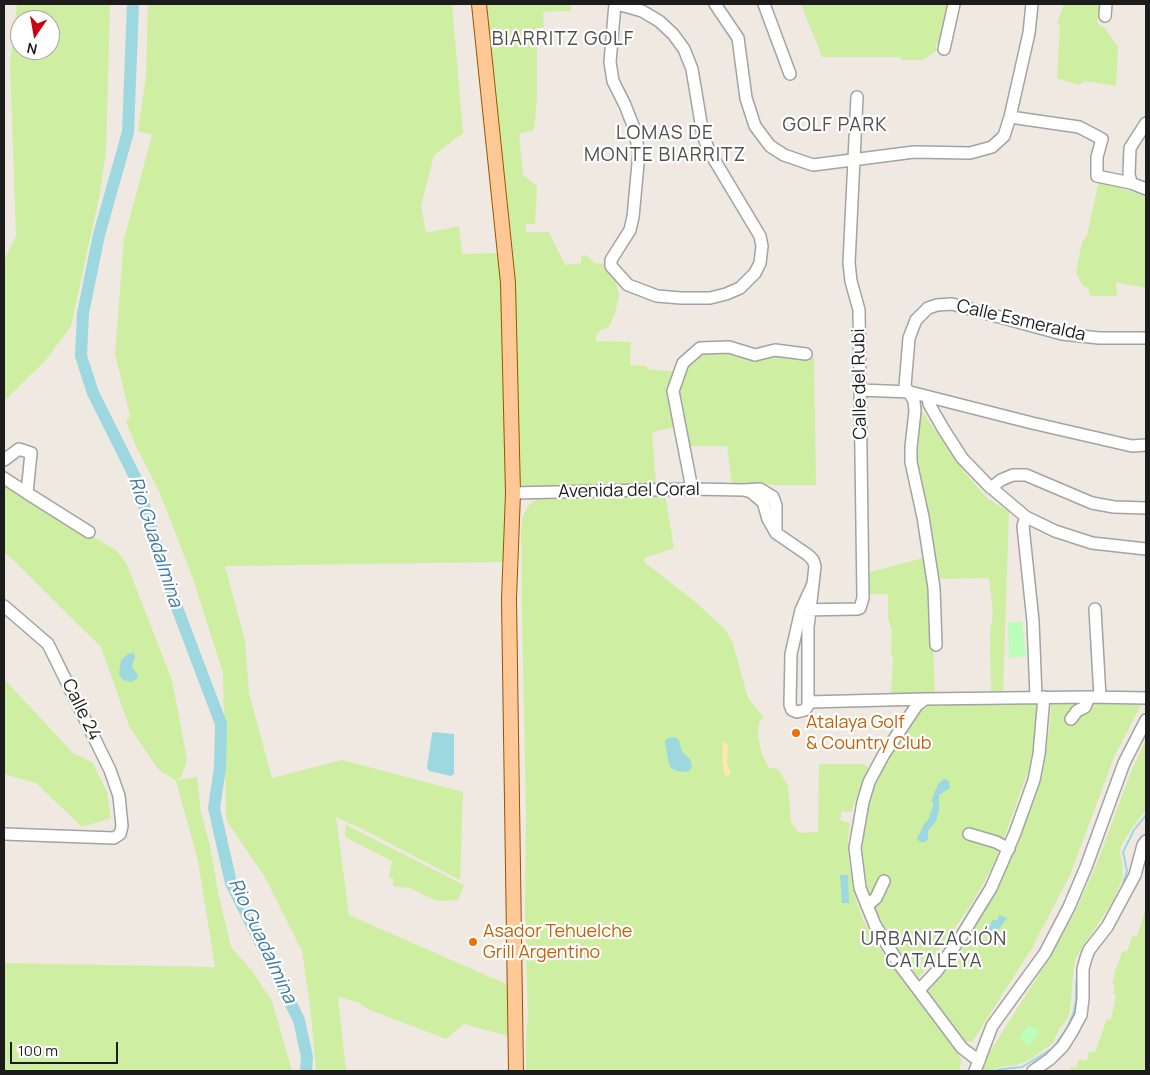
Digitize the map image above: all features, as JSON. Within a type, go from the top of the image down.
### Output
[{"type":"main road","points":[[479,4],[508,283],[513,493],[509,599],[516,1071]]},
{"type":"street","points":[[615,4],[642,11],[659,21],[673,34],[684,49],[692,69],[703,135],[708,151],[760,236],[762,246],[760,263],[740,288],[726,294],[710,298],[657,296],[628,285],[612,266],[611,260],[630,230],[633,217],[638,153],[634,128],[613,81],[610,62],[615,4]]},
{"type":"street","points":[[715,4],[738,38],[746,98],[755,126],[770,146],[784,155],[813,165],[914,152],[970,153],[992,148],[1004,136],[1010,117],[1027,42],[1032,4]]},
{"type":"street","points":[[764,4],[790,74]]},
{"type":"street","points":[[944,49],[954,4]]},
{"type":"street","name":"Calle del Rubi","points":[[806,610],[860,608],[863,598],[859,310],[851,281],[849,263],[857,97]]},
{"type":"street","points":[[1010,117],[1079,128],[1102,139],[1097,157],[1097,176],[1132,183],[1146,189]]},
{"type":"street","points":[[1132,183],[1129,174],[1130,148],[1146,123]]},
{"type":"street","name":"Calle Esmeralda","points":[[936,645],[934,588],[923,518],[911,462],[914,401],[905,386],[909,338],[916,320],[928,308],[952,304],[1062,334],[1099,338],[1146,338]]},
{"type":"street","points":[[692,490],[674,391],[683,363],[700,348],[729,347],[755,355],[776,350],[806,354]]},
{"type":"street","points":[[860,390],[910,392],[1132,446],[1146,446]]},
{"type":"street","points":[[928,397],[929,404],[962,458],[991,488],[1026,517],[1055,531],[1092,543],[1146,550]]},
{"type":"street","points":[[4,460],[19,449],[31,453],[27,493]]},
{"type":"street","points":[[991,488],[1001,480],[1013,475],[1026,475],[1092,503],[1114,507],[1146,508]]},
{"type":"street","points":[[4,478],[89,532]]},
{"type":"street","name":"Avenida del Coral","points":[[513,493],[692,490],[744,490],[751,492],[763,502],[768,519],[776,533],[813,560],[815,566],[813,584],[806,610]]},
{"type":"street","points":[[919,990],[936,972],[961,938],[991,888],[1034,780],[1039,754],[1040,697],[1023,526],[1026,517]]},
{"type":"street","name":"Calle 24","points":[[4,606],[48,644],[110,770],[119,796],[122,826],[120,834],[114,838],[45,840],[4,834]]},
{"type":"street","points":[[1071,719],[1076,711],[1085,707],[1095,697],[1095,609]]},
{"type":"street","points":[[806,610],[808,627],[808,702],[807,708],[800,712],[795,712],[790,704],[791,654],[806,610]]},
{"type":"street","points":[[808,702],[1040,697],[1146,698]]},
{"type":"street","points":[[925,699],[917,705],[884,754],[869,782],[863,802],[855,848],[860,888],[874,925],[899,964],[977,1066],[992,1026],[1045,953],[1070,907],[1124,763],[1146,720]]},
{"type":"street","points":[[969,834],[996,842],[1008,849]]},
{"type":"street","points":[[1033,1071],[1050,1059],[1063,1046],[1081,1015],[1083,969],[1086,958],[1089,950],[1107,927],[1129,888],[1146,841]]},
{"type":"street","points":[[867,906],[876,898],[884,881]]},
{"type":"green space","points":[[17,4],[110,4],[106,152],[100,193],[71,326],[46,360],[4,401],[4,260],[16,236],[10,60],[60,60],[60,10],[16,10]]},
{"type":"green space","points":[[148,4],[452,4],[463,133],[434,155],[421,206],[426,233],[459,226],[462,254],[499,253],[506,345],[508,509],[506,562],[225,566],[245,641],[249,693],[272,778],[342,760],[463,792],[460,880],[336,817],[349,915],[508,985],[508,1036],[464,1024],[446,1039],[368,1009],[357,1002],[338,997],[346,1071],[316,1071],[311,1014],[302,951],[265,877],[226,820],[223,673],[192,576],[159,491],[126,422],[130,416],[115,354],[124,239],[152,135],[138,131],[146,76]]},
{"type":"green space","points":[[484,4],[563,4],[571,6],[571,11],[543,12],[544,27],[537,28],[537,98],[534,130],[519,134],[523,175],[537,186],[535,224],[526,224],[526,232],[549,232],[565,265],[581,263],[581,256],[586,255],[595,263],[606,264],[615,279],[619,296],[615,314],[608,328],[602,329],[597,334],[595,341],[631,342],[630,365],[645,366],[650,370],[674,371],[670,387],[676,427],[652,432],[656,486],[522,489],[517,485]]},
{"type":"green space","points":[[801,4],[951,4],[943,40],[936,44],[936,51],[922,60],[901,60],[901,57],[822,57]]},
{"type":"green space","points":[[1064,4],[1100,4],[1097,23],[1105,28],[1118,47],[1116,86],[1085,81],[1079,85],[1057,78],[1060,25],[1057,23]]},
{"type":"green space","points":[[1099,180],[1146,197],[1146,288],[1116,282],[1117,296],[1090,296],[1088,288],[1083,286],[1076,273],[1082,242],[1087,236]]},
{"type":"green space","points":[[708,349],[781,352],[814,358],[816,485],[732,485],[727,446],[687,446],[678,386],[689,368],[689,361]]},
{"type":"green space","points":[[917,404],[965,473],[988,499],[1009,511],[1003,691],[991,692],[990,632],[993,613],[989,578],[935,579],[915,466]]},
{"type":"green space","points":[[4,485],[117,551],[127,565],[172,680],[187,760],[182,775],[177,780],[197,777],[201,812],[231,947],[252,971],[272,1001],[292,1071],[4,1071],[4,963],[215,967],[198,861],[176,781],[158,769],[129,726],[101,647],[4,552]]},
{"type":"green space","name":"Atalaya Golf & Country Club","points":[[665,495],[674,548],[647,557],[643,561],[694,601],[725,629],[733,644],[748,698],[763,717],[759,723],[758,736],[762,754],[769,768],[778,769],[788,786],[791,822],[799,833],[818,832],[819,764],[864,764],[868,767],[851,812],[842,811],[840,820],[850,823],[848,839],[849,863],[855,896],[863,920],[879,947],[962,1060],[959,1071],[526,1071],[528,1016],[525,912],[526,810],[521,529],[523,515],[529,505],[537,499]]},
{"type":"green space","points":[[927,557],[931,596],[935,693],[891,694],[893,657],[891,654],[892,631],[888,618],[888,594],[868,594],[867,573]]},
{"type":"green space","points":[[1022,621],[1026,656],[1009,658],[1008,623]]},
{"type":"green space","points":[[4,679],[73,753],[93,763],[107,792],[111,818],[82,827],[36,783],[4,774]]},
{"type":"green space","points":[[1035,701],[1037,708],[1034,741],[1028,771],[994,864],[971,905],[919,978],[881,925],[872,905],[875,889],[869,897],[862,859],[863,824],[868,798],[880,771],[925,703]]},
{"type":"green space","points":[[1053,701],[1141,705],[1114,757],[1070,875],[1032,948],[972,1042],[966,1042],[928,991],[999,883],[1014,851],[1035,797],[1042,772],[1050,724],[1051,704]]},
{"type":"green space","points":[[1146,740],[1146,809],[1121,846],[1122,880],[1113,901],[1076,957],[1068,1018],[1059,1029],[1053,1043],[1029,1060],[1016,1065],[982,1071],[986,1058],[1053,952],[1075,912],[1097,863],[1132,769]]},
{"type":"green space","points":[[346,825],[464,885],[458,900],[438,901],[409,888],[393,886],[393,878],[389,878],[392,861],[345,837]]},
{"type":"green space","points":[[1145,911],[1146,1071],[1070,1071],[1071,1067],[1076,1068],[1078,1060],[1087,1060],[1089,1052],[1095,1052],[1107,1019],[1111,1020],[1116,995],[1113,993],[1115,985],[1112,984],[1116,967],[1122,952],[1127,951],[1133,935],[1137,936]]},
{"type":"green space","points":[[1029,1025],[1040,1032],[1029,1047],[1019,1038]]},
{"type":"sand","points":[[726,742],[728,746],[727,763],[731,773],[728,776],[724,774],[722,756],[723,743]]},
{"type":"water","points":[[134,653],[135,659],[132,667],[138,678],[131,682],[123,680],[119,674],[121,660],[128,654]]},
{"type":"water","points":[[433,732],[454,734],[454,774],[451,776],[429,771],[427,767]]},
{"type":"water","points":[[674,737],[679,740],[682,752],[690,759],[692,766],[686,772],[677,771],[671,768],[669,764],[665,742],[668,738]]},
{"type":"water","points":[[944,779],[949,781],[950,788],[939,795],[939,810],[936,821],[928,831],[928,839],[925,842],[921,842],[917,840],[918,835],[928,820],[933,807],[933,802],[931,801],[938,784]]},
{"type":"water","points":[[840,875],[848,875],[849,903],[842,903]]},
{"type":"water","points":[[999,915],[1007,918],[996,933],[992,931],[990,935],[986,933],[993,919],[997,921]]},
{"type":"waterway","name":"Rio Guadalmina","points":[[133,4],[128,132],[99,235],[83,313],[81,356],[93,393],[135,477],[173,597],[221,724],[220,768],[214,808],[231,883],[299,1020],[307,1057],[306,1071]]},
{"type":"waterway","points":[[1121,890],[1127,871],[1123,852],[1134,830],[1146,815]]},
{"type":"waterway","points":[[995,1071],[1022,1067],[1053,1048],[1067,1028],[1073,1014],[1080,961]]},
{"type":"place","name":"Atalaya Golf & Country Club","points":[[796,733]]},
{"type":"place","name":"Asador Tehuelche Grill Argentino","points":[[473,942]]},
{"type":"district","name":"BIARRITZ GOLF","points":[[563,40]]},
{"type":"district","name":"GOLF PARK","points":[[835,126]]},
{"type":"district","name":"LOMAS DE MONTE BIARRITZ","points":[[665,145]]},
{"type":"district","name":"URBANIZACIÓN CATALEYA","points":[[934,951]]}]
